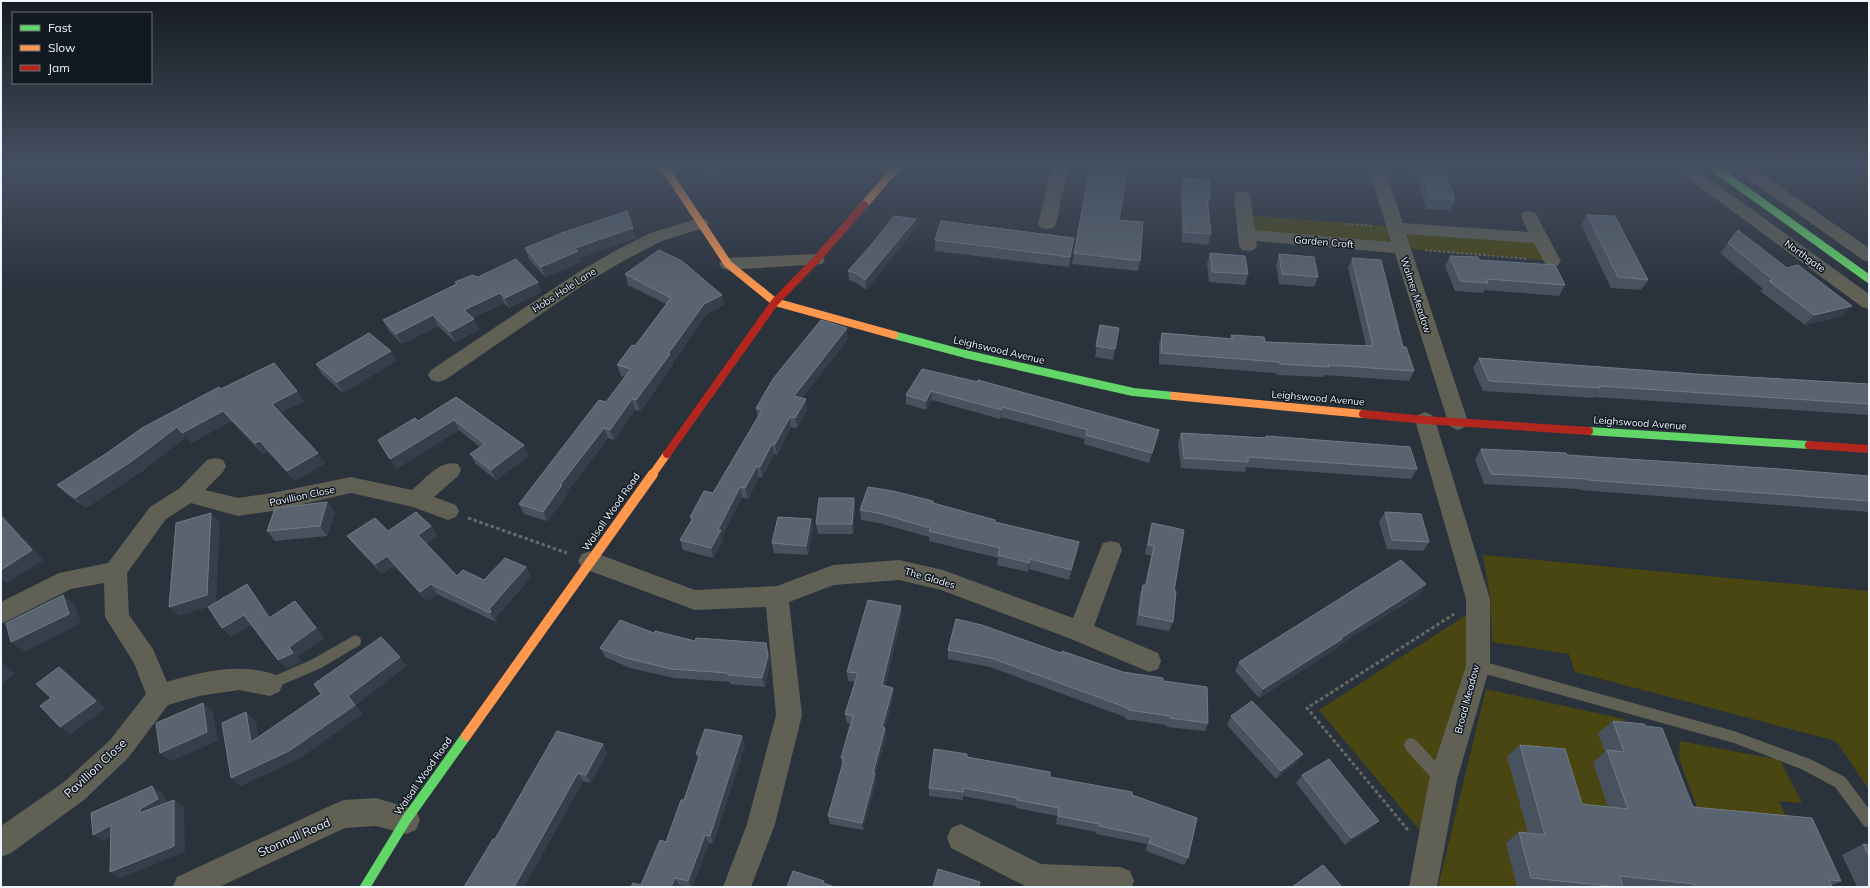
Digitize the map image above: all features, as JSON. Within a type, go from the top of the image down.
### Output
[{"type":"street","points":[[691,208],[728,264],[775,302]]},
{"type":"street","name":"Walsall Wood Road","points":[[365,887],[406,820],[775,302],[816,260],[861,208]]},
{"type":"street","points":[[1047,224],[1051,208]]},
{"type":"street","name":"Garden Croft","points":[[1243,208],[1247,240],[1401,248]]},
{"type":"street","name":"Walmer Meadow","points":[[1389,208],[1458,422]]},
{"type":"street","name":"Northgate","points":[[1740,208],[1869,303]]},
{"type":"street","name":"Northgate","points":[[1771,208],[1869,279]]},
{"type":"street","points":[[1801,208],[1869,256]]},
{"type":"street","points":[[1529,216],[1552,260]]},
{"type":"street","name":"Hobs Hole Lane","points":[[438,375],[577,281],[619,256],[656,236],[700,223]]},
{"type":"street","points":[[1395,228],[1541,238]]},
{"type":"street","points":[[728,264],[816,260]]},
{"type":"street","name":"Leighswood Avenue","points":[[775,302],[966,354],[1133,392],[1425,420],[1869,449]]},
{"type":"street","name":"Broad Meadow","points":[[1423,887],[1444,780],[1478,666],[1478,598],[1425,420]]},
{"type":"street","points":[[215,466],[188,494],[158,513],[115,571],[117,617],[144,657],[160,696],[199,684],[239,679],[270,684]]},
{"type":"street","points":[[416,499],[450,470]]},
{"type":"street","name":"Pavillion Close","points":[[188,494],[238,507],[272,502],[351,485],[416,499],[448,511]]},
{"type":"street","points":[[1080,631],[1112,550]]},
{"type":"street","name":"The Glades","points":[[590,561],[635,579],[695,600],[777,596],[834,575],[899,570],[943,580],[1080,631],[1149,661]]},
{"type":"street","points":[[1,614],[66,580],[115,571]]},
{"type":"street","points":[[737,887],[761,824],[789,715],[777,596]]},
{"type":"street","name":"Pavillion Close","points":[[1,843],[74,791],[85,781],[119,749],[160,696]]},
{"type":"street","name":"Stonnall Road","points":[[187,887],[344,814],[376,812],[406,820]]},
{"type":"street","points":[[961,838],[1038,883],[1120,881]]},
{"type":"lane","points":[[270,684],[316,664],[355,640]]},
{"type":"lane","points":[[1478,666],[1734,737],[1805,764],[1840,782],[1869,821]]},
{"type":"lane","points":[[1411,745],[1444,780]]},
{"type":"path","points":[[1401,248],[1552,260]]},
{"type":"path","points":[[448,511],[590,561]]},
{"type":"path","points":[[1430,856],[1307,708],[1478,598]]},
{"type":"shaded area","points":[[1245,215],[1541,238],[1552,261],[1247,235]]},
{"type":"shaded area","points":[[1483,555],[1869,591],[1869,790],[1836,741],[1575,672],[1569,654],[1492,642],[1490,596]]},
{"type":"shaded area","points":[[1468,614],[1470,660],[1423,834],[1319,710]]},
{"type":"shaded area","points":[[1486,689],[1624,719],[1626,728],[1609,764],[1613,820],[1568,816],[1508,757],[1532,846],[1517,887],[1438,887]]},
{"type":"shaded area","points":[[1680,741],[1780,760],[1802,803],[1779,801],[1792,830],[1702,821],[1679,758]]},
{"type":"building","points":[[1082,208],[1121,208],[1119,220],[1143,222],[1140,261],[1074,253]]},
{"type":"building","points":[[1184,208],[1208,208],[1211,234],[1184,232]]},
{"type":"building","points":[[627,211],[633,228],[575,248],[578,251],[541,267],[525,248],[562,233]]},
{"type":"building","points":[[1587,215],[1615,216],[1648,280],[1618,277]]},
{"type":"building","points":[[894,216],[916,219],[865,280],[856,273],[848,271],[871,245]]},
{"type":"building","points":[[941,221],[1074,238],[1070,257],[935,240]]},
{"type":"building","points":[[1738,230],[1787,268],[1798,265],[1852,306],[1814,315],[1769,281],[1773,280],[1728,243]]},
{"type":"building","points":[[659,250],[682,261],[722,295],[704,304],[636,400],[632,399],[610,430],[604,428],[560,485],[562,485],[543,512],[519,504],[599,400],[606,402],[631,369],[617,365],[632,345],[635,346],[671,298],[625,274]]},
{"type":"building","points":[[1210,253],[1245,256],[1248,274],[1212,272]]},
{"type":"building","points":[[1279,254],[1314,257],[1318,277],[1282,274]]},
{"type":"building","points":[[1450,256],[1478,257],[1479,260],[1555,265],[1565,285],[1487,279],[1488,283],[1460,281]]},
{"type":"building","points":[[1352,258],[1381,260],[1403,347],[1406,347],[1414,371],[1328,365],[1329,367],[1280,364],[1279,362],[1161,353],[1162,333],[1233,339],[1231,335],[1264,337],[1265,342],[1373,346]]},
{"type":"building","points":[[516,259],[538,282],[505,298],[500,293],[464,310],[474,319],[450,332],[433,315],[396,334],[383,320],[457,284],[455,282],[472,275],[478,277]]},
{"type":"building","points":[[821,320],[847,328],[794,396],[806,399],[795,418],[790,417],[775,444],[772,444],[760,467],[757,466],[745,488],[740,487],[718,530],[721,530],[711,548],[680,540],[693,518],[690,517],[704,491],[713,493],[762,410],[756,408],[773,379]]},
{"type":"building","points":[[1100,325],[1119,328],[1115,349],[1096,346]]},
{"type":"building","points":[[369,333],[391,351],[337,382],[316,364]]},
{"type":"building","points":[[1479,358],[1696,374],[1869,384],[1869,404],[1599,386],[1600,388],[1489,381]]},
{"type":"building","points":[[274,363],[297,391],[272,404],[318,453],[287,471],[260,441],[255,443],[223,411],[182,433],[177,427],[132,461],[75,498],[57,485],[107,453],[142,428],[219,387],[221,389]]},
{"type":"building","points":[[922,369],[978,382],[978,380],[1159,430],[1152,453],[1086,435],[1088,430],[1002,407],[1001,410],[931,391],[926,401],[906,395]]},
{"type":"building","points":[[456,397],[524,445],[491,470],[470,454],[485,444],[454,420],[390,459],[378,440],[415,418],[418,421]]},
{"type":"building","points":[[1181,433],[1266,438],[1266,436],[1410,447],[1417,469],[1248,457],[1248,462],[1184,458]]},
{"type":"building","points":[[1481,449],[1566,453],[1567,455],[1869,476],[1869,501],[1587,479],[1491,474]]},
{"type":"building","points":[[868,487],[893,491],[933,501],[933,503],[995,520],[995,522],[1079,542],[1071,570],[1030,559],[1029,563],[998,555],[1000,548],[929,531],[930,528],[878,513],[860,510]]},
{"type":"building","points":[[819,498],[854,498],[852,524],[816,524]]},
{"type":"building","points":[[327,502],[320,526],[267,531],[275,508]]},
{"type":"building","points":[[416,512],[431,526],[418,535],[457,576],[463,570],[484,580],[505,558],[526,567],[489,609],[491,611],[490,613],[431,584],[420,592],[387,556],[375,564],[347,536],[375,518],[388,531]]},
{"type":"building","points":[[1385,512],[1421,514],[1429,542],[1392,540]]},
{"type":"building","points":[[211,513],[207,595],[169,607],[176,523]]},
{"type":"building","points":[[1,516],[32,550],[1,570]]},
{"type":"building","points":[[778,517],[811,519],[806,546],[772,543]]},
{"type":"building","points":[[1152,523],[1184,530],[1174,591],[1176,591],[1173,622],[1139,615],[1143,585],[1146,585],[1154,546],[1148,545]]},
{"type":"building","points":[[1401,560],[1426,584],[1263,689],[1239,662]]},
{"type":"building","points":[[247,584],[269,618],[295,601],[316,628],[289,647],[293,653],[278,660],[244,615],[222,628],[208,607]]},
{"type":"building","points":[[63,595],[69,614],[11,642],[6,623]]},
{"type":"building","points":[[868,600],[901,606],[882,685],[893,688],[882,727],[885,728],[862,823],[828,816],[844,759],[841,758],[853,716],[845,714],[858,673],[847,672]]},
{"type":"building","points":[[956,619],[982,625],[1061,653],[1062,651],[1123,672],[1163,678],[1163,681],[1207,687],[1208,723],[1128,710],[1128,708],[991,658],[948,650]]},
{"type":"building","points":[[620,620],[654,633],[655,631],[695,641],[696,638],[766,643],[768,656],[762,678],[728,675],[728,673],[671,669],[626,658],[600,648]]},
{"type":"building","points":[[381,637],[400,657],[348,696],[355,705],[289,751],[231,778],[222,723],[246,712],[251,742],[321,694],[314,684]]},
{"type":"building","points":[[59,667],[96,701],[60,727],[40,706],[51,698],[36,684]]},
{"type":"building","points":[[1252,701],[1303,754],[1281,771],[1231,716]]},
{"type":"building","points":[[203,703],[207,732],[160,753],[156,723]]},
{"type":"building","points":[[1613,721],[1644,724],[1645,726],[1662,728],[1693,807],[1812,818],[1841,881],[1829,880],[1832,887],[1695,887],[1694,884],[1620,876],[1623,887],[1619,887],[1531,878],[1519,832],[1545,835],[1520,745],[1565,749],[1582,804],[1628,809],[1607,750],[1624,752]]},
{"type":"building","points":[[705,729],[742,736],[710,836],[705,835],[688,881],[675,878],[671,887],[631,887],[633,883],[641,885],[660,840],[666,842],[681,800],[684,800],[700,754],[696,754]]},
{"type":"building","points":[[557,731],[603,744],[586,775],[578,773],[514,887],[464,887],[493,839],[495,839]]},
{"type":"building","points":[[934,749],[967,754],[967,757],[1050,772],[1050,777],[1132,792],[1132,795],[1197,818],[1188,858],[1149,843],[1151,837],[1099,826],[1099,824],[1058,816],[1059,808],[964,788],[963,792],[929,788]]},
{"type":"building","points":[[1329,759],[1379,821],[1351,838],[1302,775]]},
{"type":"building","points":[[152,786],[158,799],[140,809],[140,813],[174,800],[174,846],[110,872],[111,825],[93,835],[91,813]]},
{"type":"building","points":[[1863,844],[1869,845],[1869,856]]},
{"type":"building","points":[[1323,865],[1342,887],[1292,887]]},
{"type":"building","points":[[938,869],[980,882],[979,887],[933,887]]},
{"type":"building","points":[[793,871],[824,881],[823,883],[835,887],[787,887]]},
{"type":"traffic: fast","points":[[1771,208],[1869,279]]},
{"type":"traffic: fast","points":[[894,335],[965,354],[1133,392],[1174,396]]},
{"type":"traffic: fast","points":[[1589,431],[1809,445]]},
{"type":"traffic: fast","points":[[365,887],[406,820],[466,736]]},
{"type":"traffic: slow","points":[[691,208],[728,264],[775,302],[894,335]]},
{"type":"traffic: slow","points":[[1174,396],[1363,414]]},
{"type":"traffic: slow","points":[[466,736],[667,454]]},
{"type":"traffic: jam","points":[[667,454],[775,302],[816,260],[861,208]]},
{"type":"traffic: jam","points":[[1363,414],[1425,420],[1589,431]]},
{"type":"traffic: jam","points":[[1809,445],[1869,449]]}]
